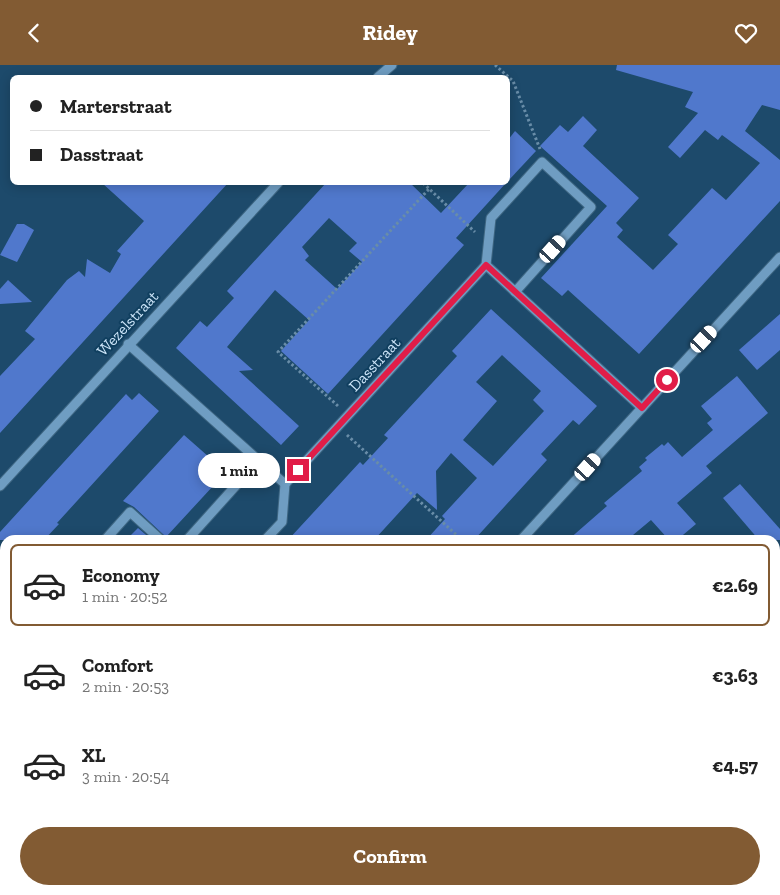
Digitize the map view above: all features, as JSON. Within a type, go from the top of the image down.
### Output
[{"type":"street","points":[[380,75],[392,65]]},
{"type":"street","points":[[515,292],[591,207],[542,162],[491,218],[486,265],[515,292],[642,408]]},
{"type":"street","name":"Wezelstraat","points":[[0,486],[128,344],[276,185]]},
{"type":"street","points":[[526,535],[780,257]]},
{"type":"street","name":"Dasstraat","points":[[284,484],[486,265]]},
{"type":"street","points":[[128,344],[284,484],[282,522],[270,535]]},
{"type":"street","points":[[191,535],[258,461]]},
{"type":"street","points":[[109,535],[130,512],[155,535]]},
{"type":"path","points":[[495,65],[506,75]]},
{"type":"path","points":[[510,79],[540,148],[542,162]]},
{"type":"path","points":[[425,185],[488,244]]},
{"type":"path","points":[[348,415],[278,352],[429,189]]},
{"type":"path","points":[[338,426],[457,535]]},
{"type":"building","points":[[617,65],[780,65],[780,110],[762,105],[745,131],[780,160],[780,201],[639,354],[568,290],[562,296],[541,278],[607,206],[540,146],[560,125],[568,132],[583,116],[597,130],[583,146],[639,198],[616,223],[623,230],[617,237],[653,270],[678,244],[668,235],[712,188],[726,200],[760,163],[722,135],[718,140],[705,130],[680,158],[668,147],[698,113],[685,107],[693,92],[616,70]]},
{"type":"building","points":[[515,131],[536,151],[510,179],[510,137]]},
{"type":"building","points":[[104,185],[226,185],[0,433],[0,376],[35,339],[25,331],[67,280],[79,271],[85,277],[87,259],[110,273],[121,254],[117,251],[144,221]]},
{"type":"building","points":[[324,185],[412,185],[441,213],[467,185],[504,185],[456,238],[464,245],[328,394],[281,351],[309,320],[275,290],[227,347],[253,370],[239,371],[299,426],[281,445],[176,348],[200,321],[207,327],[234,298],[227,291]],"holes":[[[329,218],[357,243],[349,251],[362,262],[337,289],[305,260],[309,256],[302,247]]]},
{"type":"building","points":[[17,224],[24,224],[34,230],[17,262],[0,255]]},
{"type":"building","points":[[8,280],[32,302],[0,304],[0,289]]},
{"type":"building","points":[[491,309],[597,406],[579,425],[573,420],[541,454],[547,460],[479,535],[431,535],[445,519],[442,516],[477,478],[451,453],[436,471],[437,510],[417,493],[379,535],[293,535],[360,462],[363,465],[388,438],[384,435],[457,356],[452,351]],"holes":[[[502,355],[541,391],[533,400],[544,411],[493,466],[463,440],[497,401],[476,382]]]},
{"type":"building","points":[[780,314],[780,350],[757,370],[739,350]]},
{"type":"building","points":[[737,376],[768,413],[706,466],[712,473],[677,503],[696,524],[683,535],[664,535],[651,520],[633,535],[574,535],[607,506],[604,503],[642,471],[639,467],[647,460],[645,458],[662,444],[664,446],[668,442],[682,457],[713,430],[707,423],[712,419],[701,406]]},
{"type":"building","points":[[139,393],[159,411],[57,523],[59,524],[49,535],[0,535],[0,532],[126,394],[132,400]]},
{"type":"building","points":[[184,435],[226,472],[168,535],[164,535],[134,507],[123,501]]},
{"type":"building","points":[[740,484],[780,529],[780,535],[755,535],[723,498]]},
{"type":"building","points":[[138,528],[146,535],[131,535]]},
{"type":"route","points":[[298,470],[486,265],[642,408],[667,380]]}]
